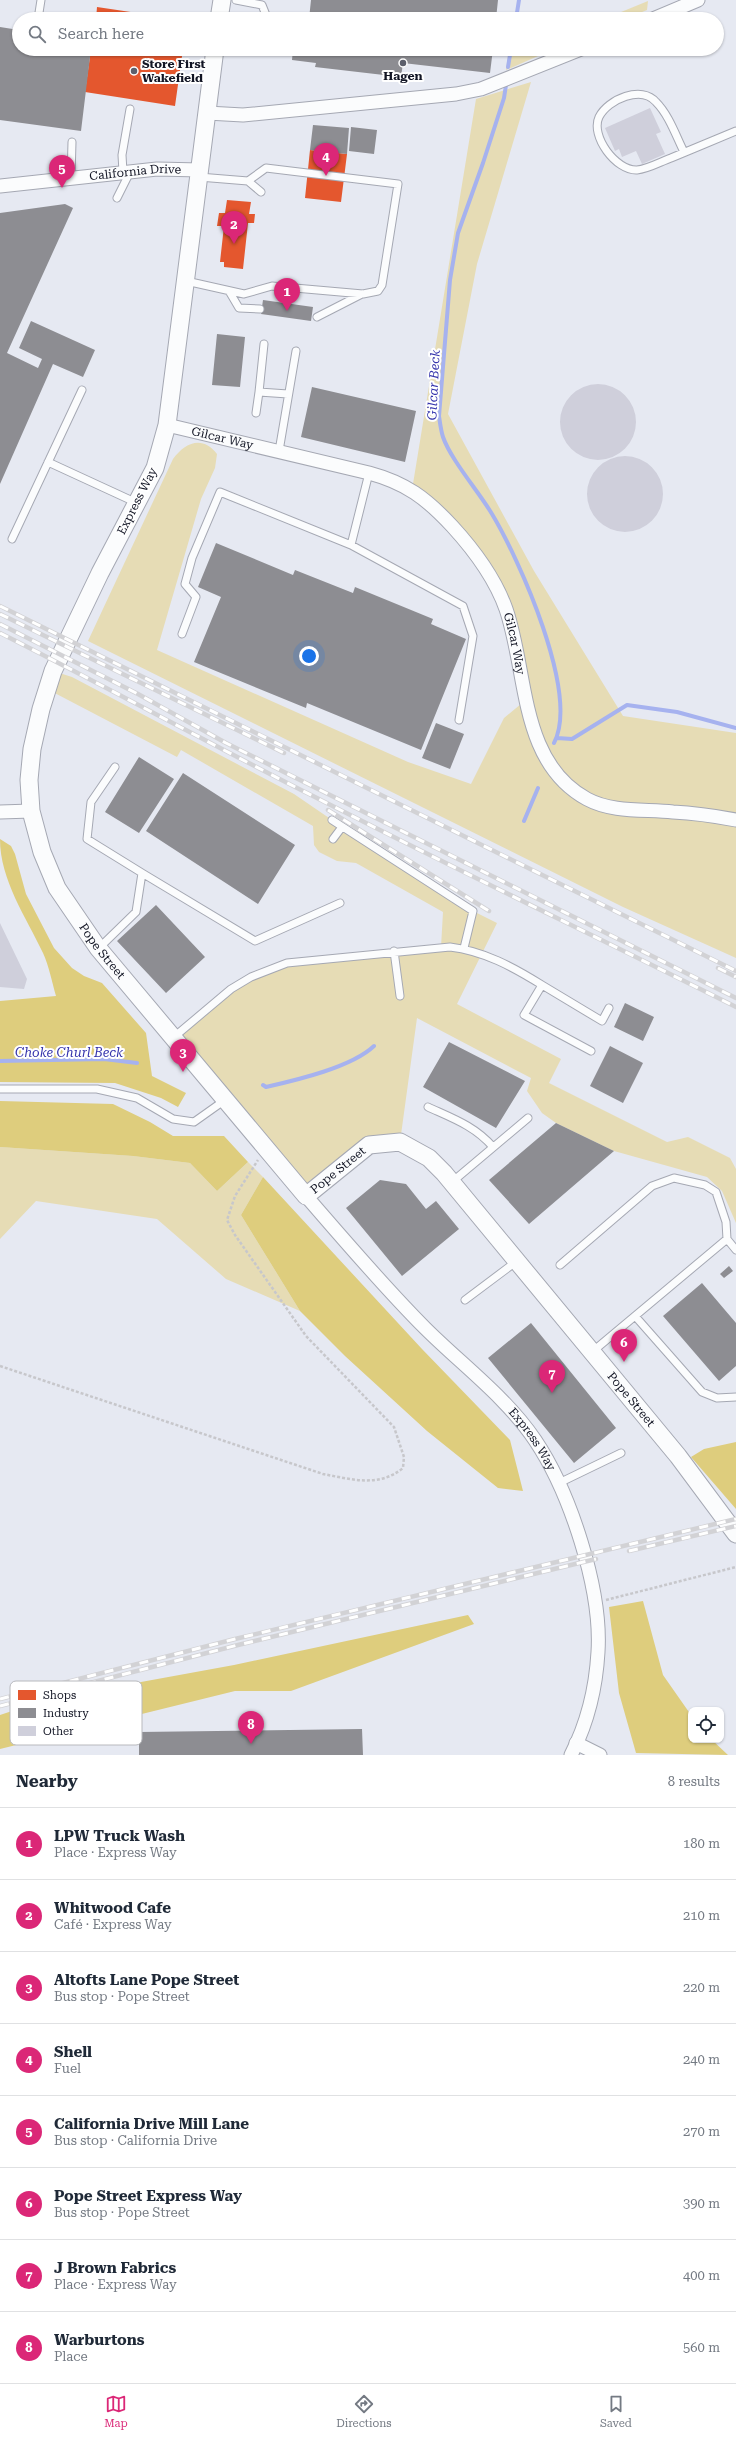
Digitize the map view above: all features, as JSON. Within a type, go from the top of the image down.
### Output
[{"type":"street","points":[[220,12],[222,0]]},
{"type":"street","points":[[670,12],[698,0]]},
{"type":"street","name":"California Drive","points":[[0,186],[157,169],[199,173],[215,56]]},
{"type":"street","points":[[207,113],[243,115],[456,94],[481,89],[564,56]]},
{"type":"street","name":"Express Way","points":[[31,811],[29,780],[32,749],[41,709],[53,671],[155,468],[167,425],[199,173]]},
{"type":"street","name":"Gilcar Way","points":[[167,425],[279,450],[369,474],[398,483],[426,501],[467,542],[496,585],[512,632],[537,741],[551,768],[560,780],[579,794],[603,806],[708,815],[736,820]]},
{"type":"street","points":[[0,812],[31,811]]},
{"type":"street","name":"Pope Street","points":[[31,811],[42,852],[57,888],[98,948],[306,1196],[369,1145],[400,1142],[429,1158],[452,1182],[678,1456],[736,1534]]},
{"type":"street","name":"Express Way","points":[[306,1196],[400,1302],[515,1415],[535,1440],[559,1483],[578,1534],[597,1618],[598,1652],[594,1685],[574,1749]]},
{"type":"street","points":[[574,1749],[600,1755]]},
{"type":"lane","points":[[39,12],[41,0]]},
{"type":"lane","points":[[236,0],[262,5],[265,12]]},
{"type":"lane","points":[[684,152],[662,110],[650,96],[635,94],[618,100],[603,111],[598,118],[598,125],[606,150],[622,167],[642,169],[736,131]]},
{"type":"lane","points":[[117,198],[127,172],[122,155],[130,109]]},
{"type":"lane","points":[[71,178],[72,142]]},
{"type":"lane","points":[[248,181],[266,168],[398,184],[382,285],[378,291],[363,294],[317,317]]},
{"type":"lane","points":[[199,173],[248,181],[261,192]]},
{"type":"lane","points":[[186,282],[244,294],[272,286],[363,294]]},
{"type":"lane","points":[[230,291],[239,308],[260,309]]},
{"type":"lane","points":[[256,413],[264,344]]},
{"type":"lane","points":[[279,450],[296,351]]},
{"type":"lane","points":[[12,539],[82,390]]},
{"type":"lane","points":[[259,392],[288,394]]},
{"type":"lane","points":[[48,462],[137,503]]},
{"type":"lane","points":[[351,545],[369,474]]},
{"type":"lane","points":[[182,634],[196,597],[185,584],[186,577],[192,558],[220,492],[351,545],[463,606],[473,636],[459,720]]},
{"type":"lane","points":[[115,767],[91,802],[87,839],[142,873],[256,941],[340,903]]},
{"type":"lane","points":[[332,820],[473,911],[464,948]]},
{"type":"lane","points":[[334,839],[342,826]]},
{"type":"lane","points":[[98,948],[136,912],[142,873]]},
{"type":"lane","points":[[174,1037],[231,989],[251,976],[271,968],[306,959],[450,946],[464,948],[489,956],[542,985],[602,1021],[609,1008]]},
{"type":"lane","points":[[394,952],[400,996]]},
{"type":"lane","points":[[542,985],[524,1015],[591,1051]]},
{"type":"lane","points":[[0,1089],[97,1089],[136,1098],[173,1119],[194,1122],[226,1100]]},
{"type":"lane","points":[[428,1107],[468,1125],[484,1137],[493,1147]]},
{"type":"lane","points":[[452,1182],[528,1118]]},
{"type":"lane","points":[[560,1265],[652,1186],[674,1178],[706,1185],[716,1192],[726,1222],[727,1239],[736,1250]]},
{"type":"lane","points":[[592,1352],[727,1239]]},
{"type":"lane","points":[[465,1300],[517,1261]]},
{"type":"lane","points":[[635,1316],[702,1392],[717,1398],[736,1397]]},
{"type":"lane","points":[[559,1483],[620,1453]]},
{"type":"path","points":[[0,1366],[323,1474],[368,1481],[378,1480],[403,1468],[404,1457],[394,1427],[306,1336],[235,1235],[227,1220],[235,1196],[266,1148]]},
{"type":"path","points":[[594,1603],[736,1567]]},
{"type":"shaded area","points":[[648,1],[647,10],[642,12],[621,12]]},
{"type":"shaded area","points":[[508,56],[538,56],[506,70]]},
{"type":"shaded area","points":[[531,82],[477,264],[448,414],[534,571],[623,716],[736,733],[736,958],[623,907],[88,641],[173,459],[183,448],[189,445],[194,443],[206,444],[217,454],[215,468],[201,499],[157,650],[408,762],[471,784],[504,718],[527,699],[495,585],[412,490],[476,99]]},
{"type":"shaded area","points":[[53,671],[72,677],[294,794],[473,911],[497,923],[457,1004],[561,1059],[549,1083],[667,1142],[688,1137],[730,1158],[736,1169],[736,1223],[722,1191],[707,1177],[614,1151],[556,1123],[542,1113],[527,1091],[531,1078],[417,1018],[400,1142],[369,1145],[306,1196],[174,1037],[231,989],[271,968],[441,947],[443,912],[356,863],[337,861],[319,852],[314,845],[313,826],[181,750],[177,757],[47,689]]},
{"type":"shaded area","points":[[0,839],[11,846],[15,854],[26,894],[54,948],[72,968],[84,976],[102,983],[146,1033],[152,1076],[186,1093],[178,1107],[161,1098],[115,1083],[0,1082],[0,1001],[56,996],[45,958],[9,884],[1,854]]},
{"type":"shaded area","points":[[0,1101],[113,1104],[150,1122],[173,1136],[224,1136],[248,1162],[217,1191],[190,1163],[133,1156],[0,1147]]},
{"type":"shaded area","points":[[0,1147],[133,1156],[190,1163],[217,1191],[248,1162],[263,1177],[241,1215],[300,1311],[226,1279],[157,1219],[36,1201],[0,1239]]},
{"type":"shaded area","points":[[263,1177],[422,1349],[510,1440],[523,1491],[498,1488],[427,1431],[345,1356],[300,1311],[241,1215]]},
{"type":"shaded area","points":[[736,1442],[736,1509],[691,1457],[704,1449]]},
{"type":"shaded area","points":[[643,1601],[663,1675],[688,1711],[688,1743],[715,1743],[728,1755],[636,1753],[619,1693],[609,1607]]},
{"type":"shaded area","points":[[468,1615],[474,1624],[291,1691],[235,1691],[142,1714],[142,1682],[234,1665]]},
{"type":"shaded area","points":[[10,1712],[10,1745],[16,1745],[0,1749],[0,1715]]},
{"type":"building: Shops","points":[[97,7],[131,12],[97,12]]},
{"type":"building: Shops","name":"Store First Wakefield","points":[[90,56],[182,56],[175,106],[85,92]]},
{"type":"building: Shops","points":[[310,150],[347,154],[341,202],[305,198]]},
{"type":"building: Shops","points":[[227,200],[251,202],[249,214],[255,214],[254,223],[248,223],[243,269],[224,267],[224,262],[220,262],[224,226],[217,226],[219,213],[225,213]]},
{"type":"building: Industry","points":[[311,0],[498,0],[497,12],[310,12]]},
{"type":"building: Industry","points":[[0,27],[12,29],[12,56],[90,56],[81,131],[0,120]]},
{"type":"building: Industry","name":"Hagen","points":[[292,56],[492,56],[490,73],[403,63],[401,77],[315,67],[316,63],[292,60]]},
{"type":"building: Industry","points":[[313,125],[349,128],[347,154],[310,150]]},
{"type":"building: Industry","points":[[351,127],[377,130],[374,154],[349,151]]},
{"type":"building: Industry","points":[[65,204],[73,208],[7,353],[38,368],[42,359],[19,348],[31,321],[95,350],[83,377],[53,364],[0,484],[0,213]]},
{"type":"building: Industry","points":[[263,300],[313,307],[311,321],[261,314]]},
{"type":"building: Industry","points":[[217,334],[245,337],[240,387],[212,385]]},
{"type":"building: Industry","points":[[312,387],[416,411],[405,462],[301,437]]},
{"type":"building: Industry","points":[[216,543],[293,575],[295,570],[353,593],[355,587],[433,619],[431,624],[466,639],[421,750],[307,703],[306,708],[194,662],[221,597],[198,587]]},
{"type":"building: Industry","points":[[436,723],[464,734],[450,769],[422,758]]},
{"type":"building: Industry","points":[[139,757],[174,779],[139,833],[105,812]]},
{"type":"building: Industry","points":[[183,773],[295,845],[258,904],[146,831]]},
{"type":"building: Industry","points":[[156,905],[205,957],[166,993],[117,941]]},
{"type":"building: Industry","points":[[625,1003],[654,1017],[643,1041],[614,1027]]},
{"type":"building: Industry","points":[[449,1042],[525,1081],[496,1128],[423,1087]]},
{"type":"building: Industry","points":[[610,1046],[643,1063],[623,1103],[590,1086]]},
{"type":"building: Industry","points":[[556,1123],[614,1151],[529,1224],[489,1180]]},
{"type":"building: Industry","points":[[380,1180],[406,1184],[426,1209],[436,1201],[459,1229],[402,1276],[346,1208]]},
{"type":"building: Industry","points":[[729,1266],[733,1271],[724,1278],[720,1274]]},
{"type":"building: Industry","points":[[702,1283],[736,1323],[736,1366],[719,1381],[663,1316]]},
{"type":"building: Industry","points":[[531,1323],[616,1428],[574,1463],[488,1358]]},
{"type":"building: Industry","points":[[362,1729],[363,1755],[139,1755],[139,1745],[142,1745],[142,1732]]},
{"type":"building: Other","points":[[650,108],[661,132],[656,134],[665,154],[642,164],[636,151],[622,157],[619,149],[615,151],[605,128]]},
{"type":"building: Other","points":[[591,384],[605,384],[619,390],[630,401],[636,415],[636,429],[633,437],[625,449],[619,454],[605,460],[591,460],[577,454],[566,443],[560,429],[560,415],[566,401],[577,390]]},
{"type":"building: Other","points":[[618,456],[632,456],[646,462],[657,473],[663,487],[663,501],[660,509],[652,521],[646,526],[632,532],[618,532],[604,526],[593,515],[587,501],[587,487],[593,473],[604,462]]},
{"type":"building: Other","points":[[0,923],[27,979],[24,989],[0,987]]},
{"type":"waterway","points":[[517,12],[519,0]]},
{"type":"waterway","points":[[508,67],[510,56]]},
{"type":"waterway","name":"Gilcar Beck","points":[[506,85],[504,98],[483,163],[458,233],[450,280],[439,416],[442,435],[447,446],[452,456],[492,514],[517,562],[543,627],[553,661],[559,693],[560,721],[554,743]]},
{"type":"waterway","points":[[557,738],[572,739],[627,705],[677,712],[736,728]]},
{"type":"waterway","name":"Choke Churl Beck","points":[[524,821],[538,788]]},
{"type":"waterway","name":"Choke Churl Beck","points":[[263,1085],[266,1087],[323,1072],[364,1054],[374,1046]]},
{"type":"waterway","name":"Choke Churl Beck","points":[[0,1061],[104,1059],[137,1063]]},
{"type":"railway","points":[[0,606],[736,971]]},
{"type":"railway","points":[[0,614],[284,753]]},
{"type":"railway","points":[[0,624],[138,694],[226,743],[736,998]]},
{"type":"railway","points":[[0,633],[366,823],[736,1007]]},
{"type":"railway","points":[[328,810],[489,911]]},
{"type":"railway","points":[[718,968],[736,977]]},
{"type":"railway","points":[[70,1681],[235,1639],[736,1519]]},
{"type":"railway","points":[[629,1551],[736,1526]]},
{"type":"railway","points":[[98,1681],[238,1645],[596,1559]]},
{"type":"railway","points":[[0,1699],[10,1696]]},
{"type":"railway","points":[[0,1706],[10,1703]]},
{"type":"place","name":"Hagen","points":[[403,63]]},
{"type":"place","name":"Store First Wakefield","points":[[134,71]]},
{"type":"place","name":"Shell","points":[[326,176]]},
{"type":"place","name":"California Drive Mill Lane","points":[[62,188]]},
{"type":"place","name":"Whitwood Cafe","points":[[234,244]]},
{"type":"place","name":"LPW Truck Wash","points":[[287,311]]},
{"type":"place","name":"Altofts Lane Pope Street","points":[[183,1072]]},
{"type":"place","name":"Pope Street Express Way","points":[[624,1362]]},
{"type":"place","name":"J Brown Fabrics","points":[[552,1393]]},
{"type":"place","name":"Warburtons","points":[[251,1744]]}]
